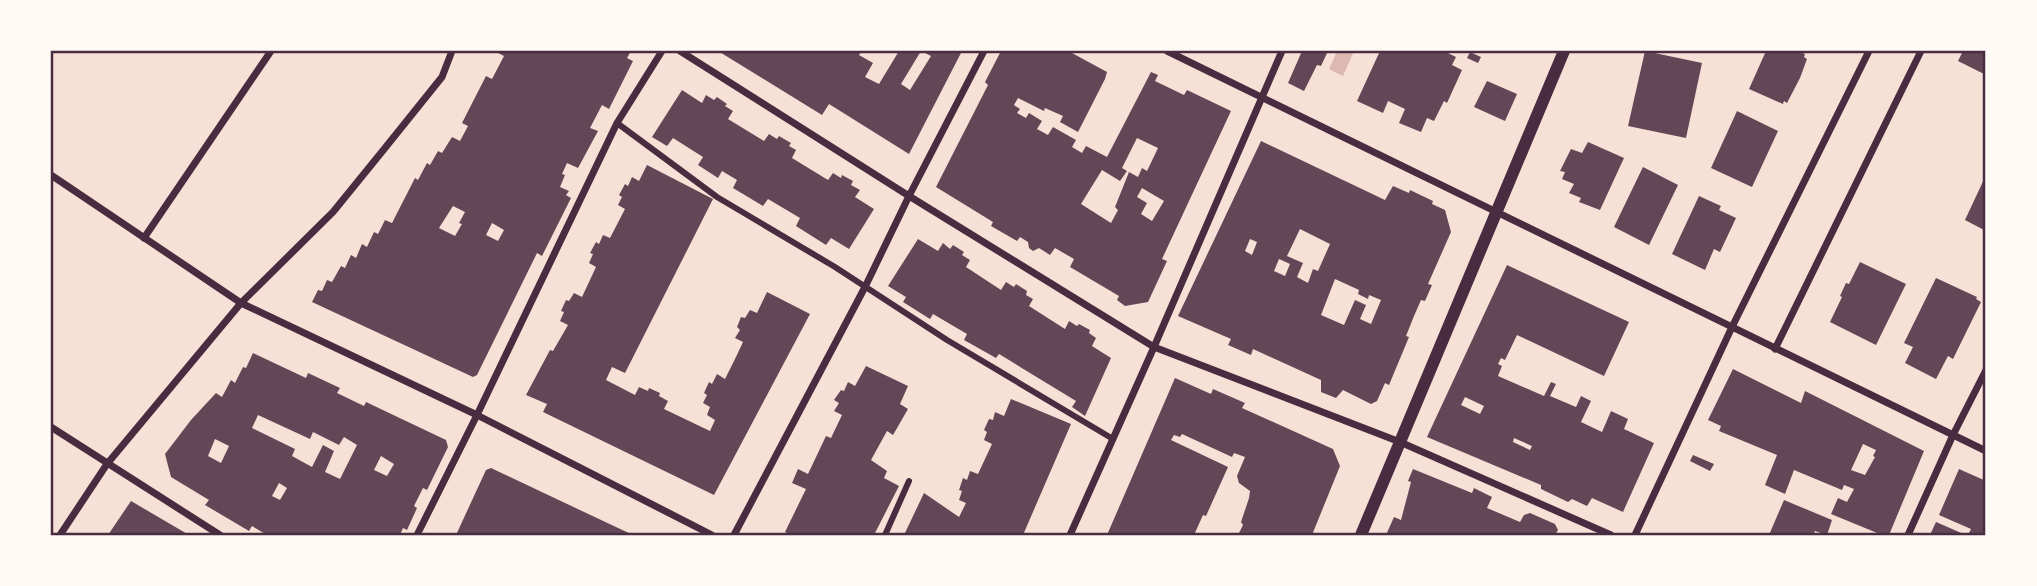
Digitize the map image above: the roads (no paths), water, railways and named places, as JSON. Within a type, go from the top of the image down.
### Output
[{"type":"street","points":[[144,238],[271,51]]},
{"type":"street","points":[[60,535],[107,464],[241,303],[333,212],[442,77],[452,51]]},
{"type":"street","points":[[417,535],[617,123],[662,51]]},
{"type":"street","points":[[680,51],[909,197],[1154,347],[1399,442],[1611,535]]},
{"type":"street","points":[[734,535],[865,287],[984,51]]},
{"type":"street","points":[[1167,51],[1986,452]]},
{"type":"street","points":[[1070,535],[1282,51]]},
{"type":"street","points":[[1361,535],[1564,51]]},
{"type":"street","points":[[1635,535],[1732,327],[1869,51]]},
{"type":"street","points":[[1775,349],[1921,51]]},
{"type":"street","points":[[617,123],[717,197],[1113,439]]},
{"type":"street","points":[[51,175],[241,303],[477,415],[712,535]]},
{"type":"street","points":[[1908,535],[1986,370]]},
{"type":"street","points":[[51,427],[220,535]]},
{"type":"street","points":[[884,535],[909,481]]}]
